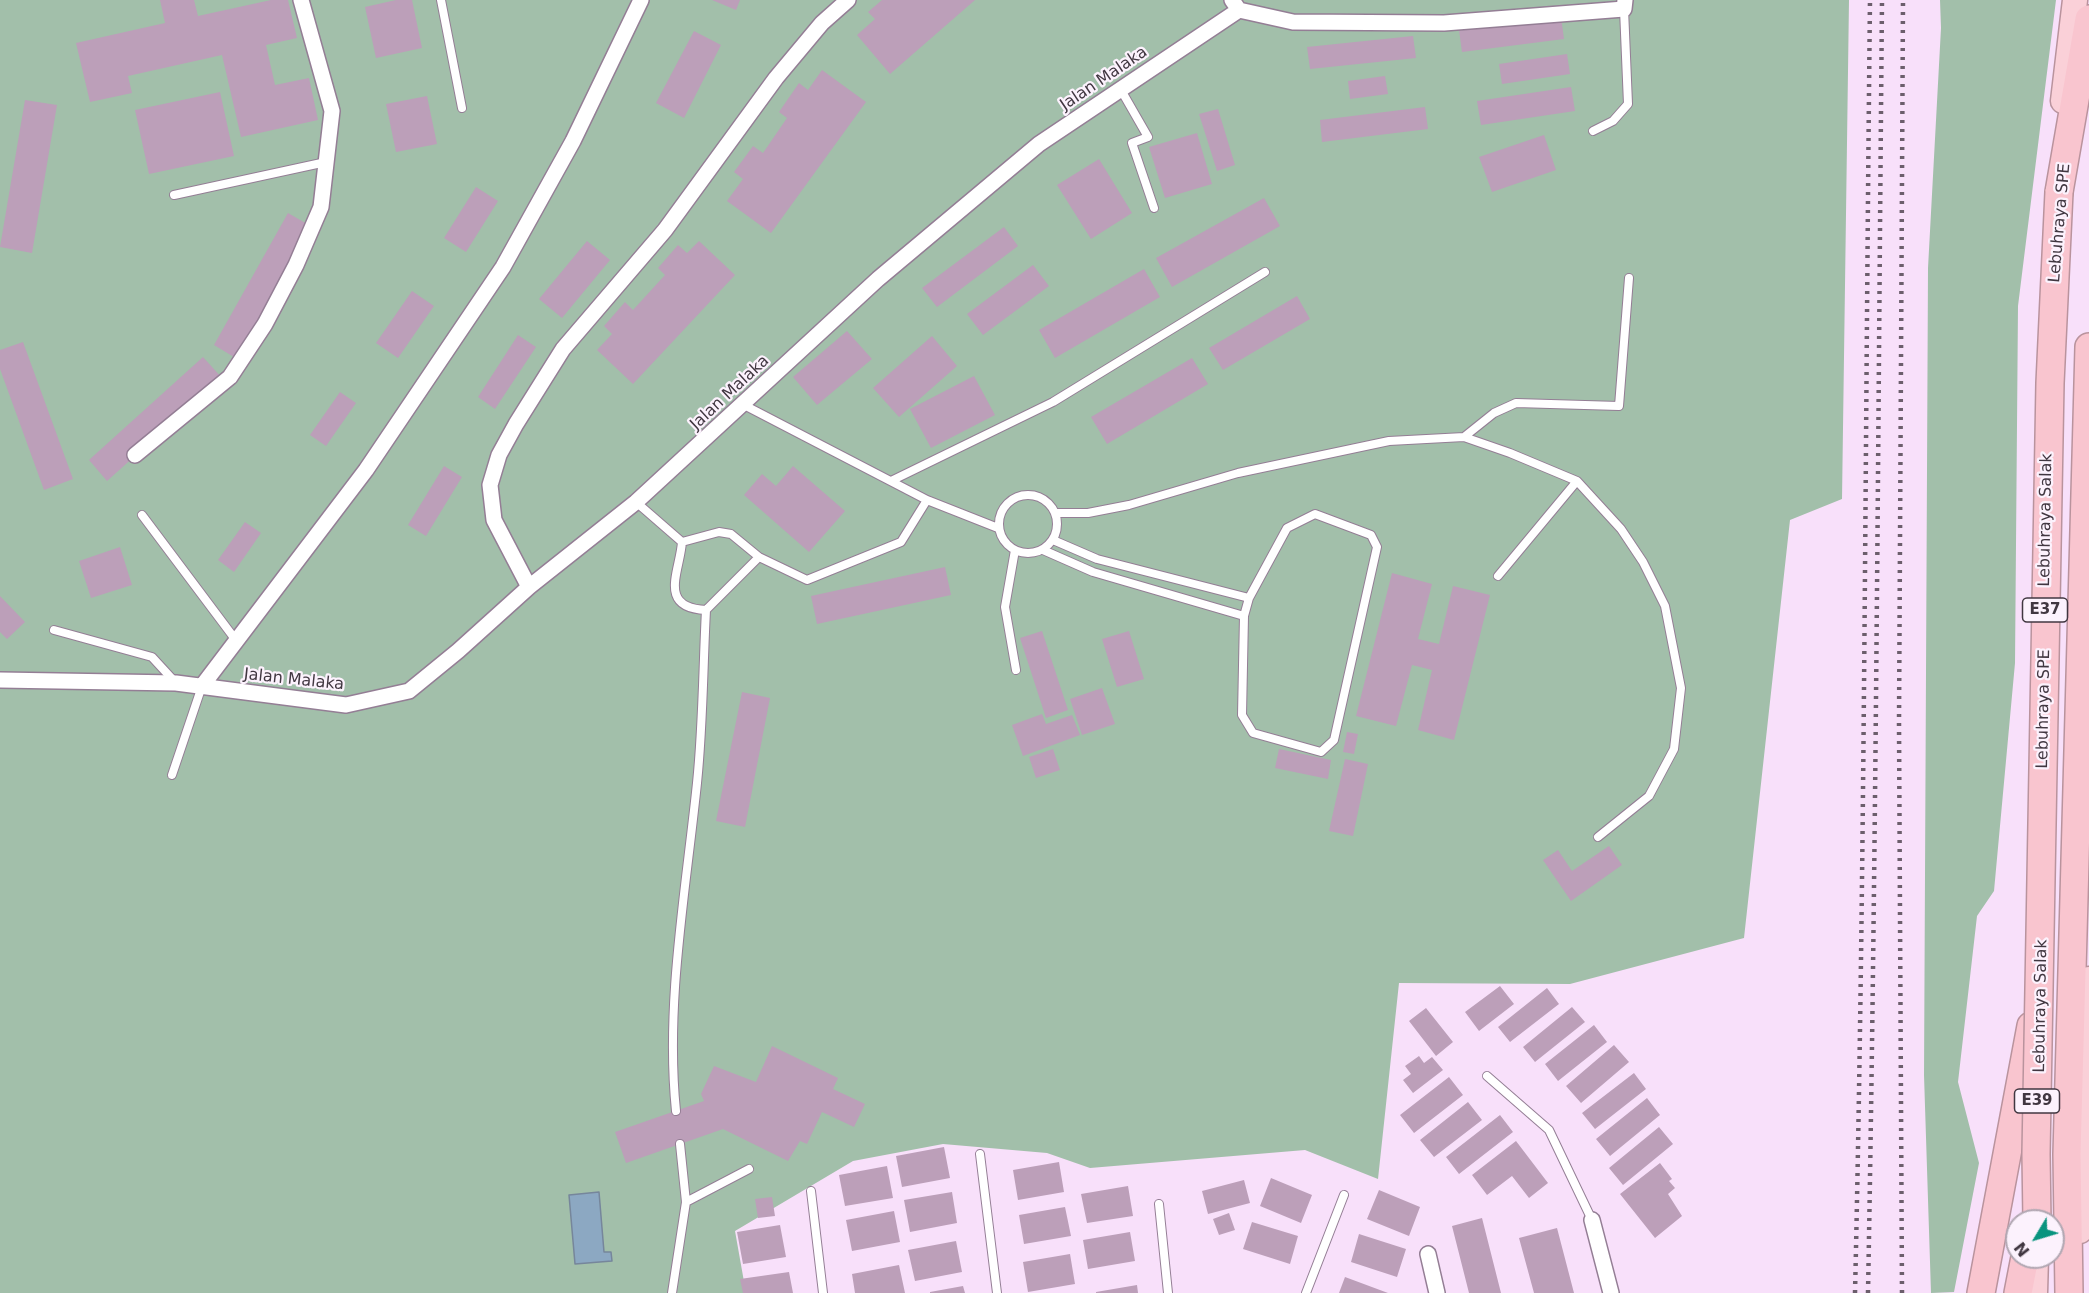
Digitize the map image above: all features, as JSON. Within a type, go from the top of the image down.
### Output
[{"type":"highway","name":"Lebuhraya Salak","points":[[2038,1209],[2049,216],[2075,0]]},
{"type":"highway","name":"Lebuhraya SPE","points":[[2037,1209],[2050,383],[2059,192],[2089,19]]},
{"type":"highway","name":"Lebuhraya SPE","points":[[2069,1293],[2067,1155],[2089,347]]},
{"type":"highway","points":[[2078,1293],[2089,979]]},
{"type":"highway","points":[[1981,1293],[2039,982]]},
{"type":"highway","points":[[2033,1209],[2039,1181]]},
{"type":"highway","points":[[2018,1293],[2023,1269]]},
{"type":"highway","points":[[2037,1269],[2037,1293]]},
{"type":"street","points":[[135,455],[230,377],[265,324],[296,265],[321,207],[332,111],[301,0]]},
{"type":"street","points":[[202,686],[235,639],[366,470],[503,267],[573,141],[641,0]]},
{"type":"street","points":[[529,587],[494,520],[490,485],[499,455],[562,349],[664,230],[776,78],[822,23],[848,0]]},
{"type":"street","points":[[1235,5],[1293,22],[1444,23],[1624,4]]},
{"type":"street","name":"Jalan Malaka","points":[[0,680],[176,683],[346,705],[409,691],[529,587],[636,502],[905,256],[1039,144],[1121,90],[1235,5]]},
{"type":"street","points":[[1592,1220],[1611,1293]]},
{"type":"street","points":[[1428,1254],[1437,1293]]},
{"type":"lane","points":[[441,0],[462,108]]},
{"type":"lane","points":[[1593,131],[1613,122],[1628,104],[1624,4]]},
{"type":"lane","points":[[1121,90],[1148,137],[1132,142],[1154,208]]},
{"type":"lane","points":[[174,195],[326,162]]},
{"type":"lane","points":[[893,480],[1053,402],[1265,272]]},
{"type":"lane","points":[[1464,437],[1494,413],[1516,403],[1619,406],[1629,278]]},
{"type":"lane","points":[[744,405],[893,480],[927,500],[998,528]]},
{"type":"lane","points":[[1056,513],[1088,513],[1129,505],[1238,473],[1389,441],[1464,437],[1510,453],[1577,482],[1621,529],[1643,562],[1665,606],[1681,688],[1674,749],[1649,796],[1598,837]]},
{"type":"lane","points":[[1498,576],[1577,482]]},
{"type":"lane","points":[[1021,494],[1035,495],[1048,501],[1056,513],[1058,527],[1053,540],[1042,550],[1029,554],[1015,550],[1004,541],[998,528],[1000,513],[1008,501],[1021,494]]},
{"type":"lane","points":[[682,542],[719,532],[731,534],[759,557],[807,580],[901,542],[927,500]]},
{"type":"lane","points":[[636,502],[682,542]]},
{"type":"lane","points":[[1315,514],[1371,535],[1377,547],[1334,740],[1321,752],[1253,733],[1242,716],[1244,615],[1249,598],[1287,528],[1315,514]]},
{"type":"lane","points":[[142,515],[235,639]]},
{"type":"lane","points":[[1053,540],[1097,559],[1249,598]]},
{"type":"lane","points":[[682,542],[673,580],[679,598],[691,609],[706,610]]},
{"type":"lane","points":[[1015,550],[1005,607],[1016,670]]},
{"type":"lane","points":[[1042,550],[1093,572],[1244,615]]},
{"type":"lane","points":[[676,1111],[672,1071],[673,1048],[681,924],[697,780],[706,610],[759,557]]},
{"type":"lane","points":[[54,630],[152,657],[176,683]]},
{"type":"lane","points":[[172,775],[202,686]]},
{"type":"lane","points":[[1487,1076],[1549,1130],[1592,1220]]},
{"type":"lane","points":[[672,1293],[686,1202],[680,1144]]},
{"type":"lane","points":[[980,1154],[997,1293]]},
{"type":"lane","points":[[686,1202],[748,1169]]},
{"type":"lane","points":[[811,1191],[823,1293]]},
{"type":"lane","points":[[1306,1293],[1344,1195]]},
{"type":"lane","points":[[1159,1204],[1168,1293]]},
{"type":"green space","points":[[0,0],[1849,0],[1842,499],[1790,520],[1744,938],[1570,984],[1399,983],[1378,1179],[1305,1150],[1090,1168],[1047,1153],[943,1144],[853,1161],[735,1231],[746,1293],[0,1293]]},
{"type":"green space","points":[[1940,0],[2056,0],[2018,306],[2015,663],[1994,891],[1977,916],[1958,1082],[1979,1163],[1954,1292],[1931,1293],[1924,1075],[1928,268],[1941,28]]},
{"type":"water","points":[[599,1192],[604,1252],[611,1252],[612,1261],[575,1264],[569,1195]]},
{"type":"building","points":[[160,0],[194,0],[198,16],[271,0],[288,0],[297,38],[266,45],[275,85],[309,78],[318,120],[241,137],[222,55],[128,76],[132,93],[90,102],[76,43],[165,23]]},
{"type":"building","points":[[396,0],[412,0],[422,48],[376,58],[365,7]]},
{"type":"building","points":[[712,0],[740,0],[736,10]]},
{"type":"building","points":[[882,0],[975,0],[890,74],[857,35],[875,19],[868,12]]},
{"type":"building","points":[[1561,17],[1564,39],[1462,52],[1459,30]]},
{"type":"building","points":[[694,31],[721,45],[684,118],[656,103]]},
{"type":"building","points":[[1413,36],[1416,58],[1310,69],[1307,47]]},
{"type":"building","points":[[1567,54],[1570,74],[1502,84],[1499,64]]},
{"type":"building","points":[[822,70],[866,102],[771,233],[727,201],[743,179],[734,172],[753,146],[763,153],[787,118],[779,112],[799,83],[808,90]]},
{"type":"building","points":[[1385,76],[1388,94],[1350,99],[1348,81]]},
{"type":"building","points":[[1571,87],[1575,111],[1481,125],[1477,101]]},
{"type":"building","points":[[220,92],[234,156],[149,174],[135,110]]},
{"type":"building","points":[[427,96],[437,144],[396,152],[386,104]]},
{"type":"building","points":[[25,100],[57,105],[32,253],[0,247]]},
{"type":"building","points":[[1425,107],[1428,129],[1322,142],[1320,120]]},
{"type":"building","points":[[1218,109],[1235,165],[1217,171],[1199,114]]},
{"type":"building","points":[[1197,133],[1212,184],[1165,198],[1149,147]]},
{"type":"building","points":[[1544,135],[1556,170],[1492,192],[1479,157]]},
{"type":"building","points":[[1099,159],[1132,213],[1091,239],[1057,185]]},
{"type":"building","points":[[476,187],[498,201],[466,252],[444,238]]},
{"type":"building","points":[[1264,198],[1280,226],[1172,287],[1156,258]]},
{"type":"building","points":[[288,213],[314,228],[239,360],[214,345]]},
{"type":"building","points":[[1004,227],[1018,246],[937,307],[922,288]]},
{"type":"building","points":[[587,241],[610,260],[562,318],[539,299]]},
{"type":"building","points":[[699,241],[735,275],[633,384],[597,350],[612,334],[604,326],[625,302],[633,310],[665,275],[658,268],[678,245],[687,253]]},
{"type":"building","points":[[1033,265],[1049,286],[983,335],[967,314]]},
{"type":"building","points":[[1144,269],[1160,297],[1055,358],[1039,330]]},
{"type":"building","points":[[412,291],[434,306],[398,358],[376,343]]},
{"type":"building","points":[[1297,296],[1310,319],[1223,370],[1209,348]]},
{"type":"building","points":[[847,331],[872,359],[817,405],[793,377]]},
{"type":"building","points":[[518,335],[536,347],[495,409],[478,397]]},
{"type":"building","points":[[932,336],[957,366],[899,417],[873,388]]},
{"type":"building","points":[[23,342],[73,479],[44,490],[0,369],[0,350]]},
{"type":"building","points":[[203,357],[222,378],[107,481],[89,460]]},
{"type":"building","points":[[1192,358],[1208,384],[1107,444],[1091,417]]},
{"type":"building","points":[[974,376],[995,415],[931,448],[910,409]]},
{"type":"building","points":[[340,392],[356,403],[326,446],[310,435]]},
{"type":"building","points":[[444,466],[462,477],[426,536],[408,525]]},
{"type":"building","points":[[793,466],[845,511],[809,552],[744,495],[762,474],[776,486]]},
{"type":"building","points":[[245,522],[261,533],[234,572],[218,560]]},
{"type":"building","points":[[120,547],[132,585],[91,598],[79,561]]},
{"type":"building","points":[[945,567],[951,595],[817,624],[811,596]]},
{"type":"building","points":[[1392,573],[1432,584],[1418,639],[1439,644],[1453,586],[1490,595],[1454,740],[1418,730],[1432,670],[1412,665],[1396,726],[1356,716]]},
{"type":"building","points":[[0,596],[25,622],[7,639],[0,632]]},
{"type":"building","points":[[1042,631],[1068,710],[1046,718],[1020,638]]},
{"type":"building","points":[[1129,631],[1144,679],[1117,687],[1102,639]]},
{"type":"building","points":[[1102,688],[1115,724],[1082,735],[1070,699]]},
{"type":"building","points":[[742,692],[770,698],[745,827],[716,821]]},
{"type":"building","points":[[1042,714],[1046,724],[1072,715],[1080,735],[1023,756],[1012,725]]},
{"type":"building","points":[[1347,732],[1358,734],[1354,754],[1343,752]]},
{"type":"building","points":[[1053,749],[1060,770],[1036,778],[1029,757]]},
{"type":"building","points":[[1279,749],[1331,760],[1328,779],[1275,768]]},
{"type":"building","points":[[1345,759],[1368,764],[1353,836],[1329,831]]},
{"type":"building","points":[[1609,846],[1622,865],[1571,901],[1543,860],[1558,850],[1572,871]]},
{"type":"building","points":[[1500,986],[1514,1004],[1479,1031],[1465,1012]]},
{"type":"building","points":[[1547,988],[1559,1004],[1510,1042],[1498,1027]]},
{"type":"building","points":[[1572,1007],[1585,1022],[1535,1062],[1523,1047]]},
{"type":"building","points":[[1426,1008],[1453,1042],[1436,1056],[1409,1021]]},
{"type":"building","points":[[1594,1025],[1607,1042],[1558,1081],[1545,1064]]},
{"type":"building","points":[[1614,1045],[1629,1062],[1581,1103],[1566,1086]]},
{"type":"building","points":[[772,1046],[838,1078],[833,1089],[865,1104],[854,1127],[822,1112],[807,1144],[800,1141],[788,1161],[723,1129],[626,1163],[615,1132],[704,1101],[701,1094],[714,1066],[756,1082]]},
{"type":"building","points":[[1419,1056],[1424,1063],[1432,1057],[1443,1070],[1413,1093],[1403,1080],[1411,1074],[1405,1066]]},
{"type":"building","points":[[1634,1073],[1646,1089],[1595,1129],[1582,1113]]},
{"type":"building","points":[[1449,1077],[1463,1095],[1414,1133],[1400,1115]]},
{"type":"building","points":[[1647,1098],[1660,1115],[1610,1156],[1596,1139]]},
{"type":"building","points":[[1468,1102],[1482,1120],[1434,1157],[1420,1140]]},
{"type":"building","points":[[1500,1115],[1513,1132],[1459,1174],[1446,1157]]},
{"type":"building","points":[[1659,1127],[1673,1144],[1623,1185],[1609,1168]]},
{"type":"building","points":[[1516,1141],[1548,1183],[1529,1198],[1512,1176],[1487,1195],[1472,1175]]},
{"type":"building","points":[[944,1147],[950,1178],[902,1187],[896,1156]]},
{"type":"building","points":[[1059,1162],[1064,1192],[1018,1200],[1013,1170]]},
{"type":"building","points":[[1660,1163],[1672,1179],[1669,1181],[1675,1188],[1668,1194],[1682,1216],[1655,1238],[1620,1194]]},
{"type":"building","points":[[887,1166],[893,1198],[845,1206],[839,1175]]},
{"type":"building","points":[[1271,1178],[1312,1195],[1301,1223],[1260,1206]]},
{"type":"building","points":[[1244,1180],[1250,1203],[1208,1214],[1202,1191]]},
{"type":"building","points":[[1128,1186],[1133,1216],[1087,1223],[1081,1194]]},
{"type":"building","points":[[1379,1190],[1420,1207],[1409,1236],[1367,1219]]},
{"type":"building","points":[[952,1192],[957,1223],[910,1232],[904,1200]]},
{"type":"building","points":[[772,1197],[775,1216],[758,1218],[755,1199]]},
{"type":"building","points":[[1065,1207],[1071,1236],[1024,1244],[1019,1215]]},
{"type":"building","points":[[894,1211],[900,1242],[852,1251],[846,1220]]},
{"type":"building","points":[[1229,1213],[1235,1230],[1219,1235],[1213,1219]]},
{"type":"building","points":[[1482,1218],[1501,1293],[1469,1293],[1452,1226]]},
{"type":"building","points":[[1252,1222],[1298,1236],[1290,1264],[1243,1249]]},
{"type":"building","points":[[780,1225],[786,1257],[743,1264],[737,1232]]},
{"type":"building","points":[[1557,1228],[1574,1293],[1534,1293],[1519,1238]]},
{"type":"building","points":[[1130,1232],[1135,1261],[1088,1269],[1083,1240]]},
{"type":"building","points":[[1359,1234],[1406,1249],[1397,1277],[1351,1262]]},
{"type":"building","points":[[956,1241],[962,1272],[915,1281],[908,1250]]},
{"type":"building","points":[[1070,1254],[1075,1284],[1028,1292],[1023,1262]]},
{"type":"building","points":[[899,1265],[905,1293],[855,1293],[852,1274]]},
{"type":"building","points":[[789,1272],[793,1293],[743,1293],[740,1279]]},
{"type":"building","points":[[1345,1277],[1388,1293],[1339,1293]]},
{"type":"building","points":[[1137,1285],[1138,1293],[1096,1293],[1096,1292]]},
{"type":"building","points":[[963,1286],[965,1293],[930,1293],[930,1292]]},
{"type":"railway","points":[[1855,1293],[1863,808],[1870,0]]},
{"type":"railway","points":[[1868,1293],[1882,0]]},
{"type":"railway","points":[[1902,1293],[1899,723],[1903,0]]}]
